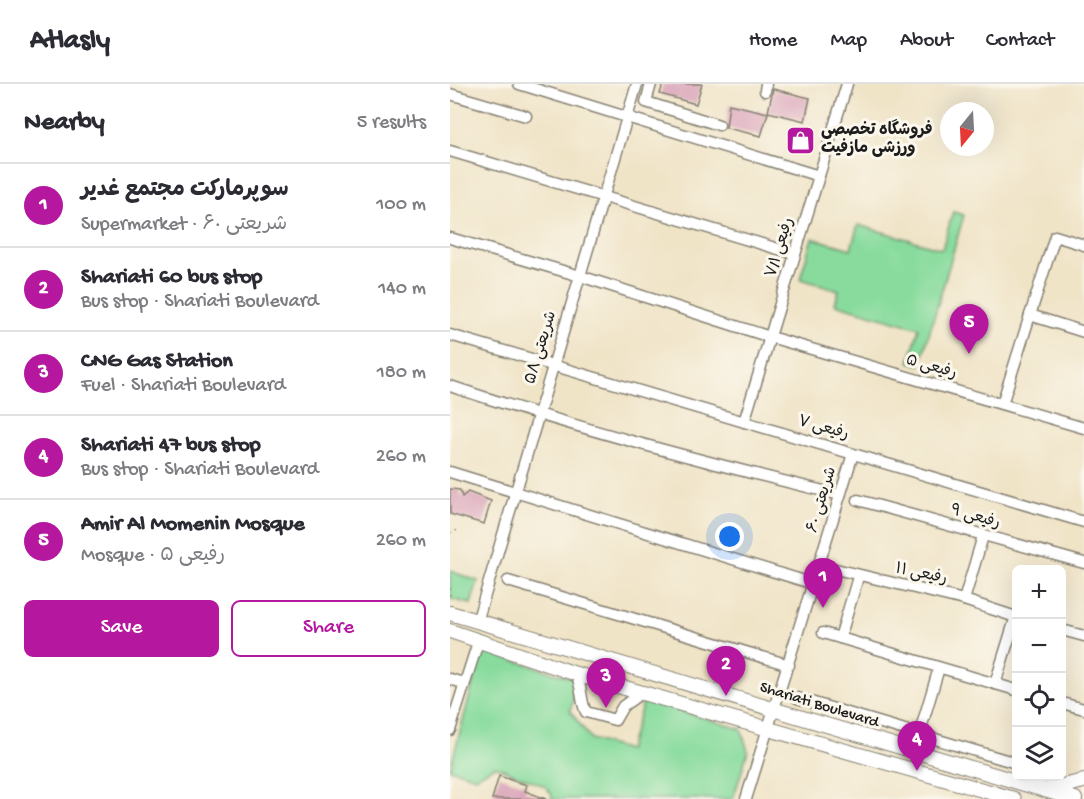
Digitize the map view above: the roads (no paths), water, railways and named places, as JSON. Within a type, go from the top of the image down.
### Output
[{"type":"main road","name":"Shariati Boulevard","points":[[450,613],[1075,799]]},
{"type":"main road","name":"Shariati Boulevard","points":[[450,631],[576,674],[1014,799]]},
{"type":"main road","points":[[1045,790],[1084,781]]},
{"type":"street","points":[[519,84],[819,176]]},
{"type":"street","name":"شریعتی ۵۸","points":[[477,622],[514,490],[637,84]]},
{"type":"street","points":[[651,84],[646,102],[719,126]]},
{"type":"street","name":"رفیعی ۷/۱","points":[[744,422],[847,84]]},
{"type":"street","points":[[450,94],[526,116]]},
{"type":"street","points":[[450,151],[795,254]]},
{"type":"street","points":[[1002,404],[1054,236],[1084,245]]},
{"type":"street","name":"رفیعی ۵","points":[[450,238],[580,276],[770,337],[1084,428]]},
{"type":"street","points":[[1030,315],[1084,332]]},
{"type":"street","name":"رفیعی ۷","points":[[450,334],[1084,522]]},
{"type":"street","points":[[450,386],[537,415],[685,457],[840,495]]},
{"type":"street","name":"شریعتی ۶۰","points":[[746,799],[853,454]]},
{"type":"street","points":[[450,472],[514,490],[660,539],[814,584]]},
{"type":"street","name":"رفیعی ۹","points":[[858,500],[1084,563]]},
{"type":"street","points":[[964,600],[983,536]]},
{"type":"street","name":"رفیعی ۱۱","points":[[819,565],[858,577],[964,600],[1012,615]]},
{"type":"street","points":[[840,638],[858,577]]},
{"type":"street","points":[[508,580],[789,665]]},
{"type":"street","points":[[995,684],[1015,619]]},
{"type":"street","points":[[1066,631],[1084,636]]},
{"type":"street","points":[[823,633],[1012,689]]},
{"type":"street","points":[[450,728],[478,642]]},
{"type":"street","points":[[919,735],[939,668]]},
{"type":"street","points":[[576,674],[583,689],[582,704],[586,712],[615,720],[623,706],[643,692]]},
{"type":"street","points":[[450,679],[463,683]]},
{"type":"street","points":[[797,698],[1012,762]]},
{"type":"street","points":[[1066,704],[1084,709]]},
{"type":"place","name":"فروشگاه تخصصی ورزشی مازفیت","points":[[800,140]]},
{"type":"place","name":"Amir Al Momenin Mosque","points":[[969,354]]},
{"type":"place","name":"سوپرمارکت مجتمع غدیر","points":[[823,608]]},
{"type":"place","name":"Shariati 60 bus stop","points":[[726,696]]},
{"type":"place","name":"CNG Gas Station","points":[[606,708]]},
{"type":"place","name":"Shariati 47 bus stop","points":[[917,771]]}]
